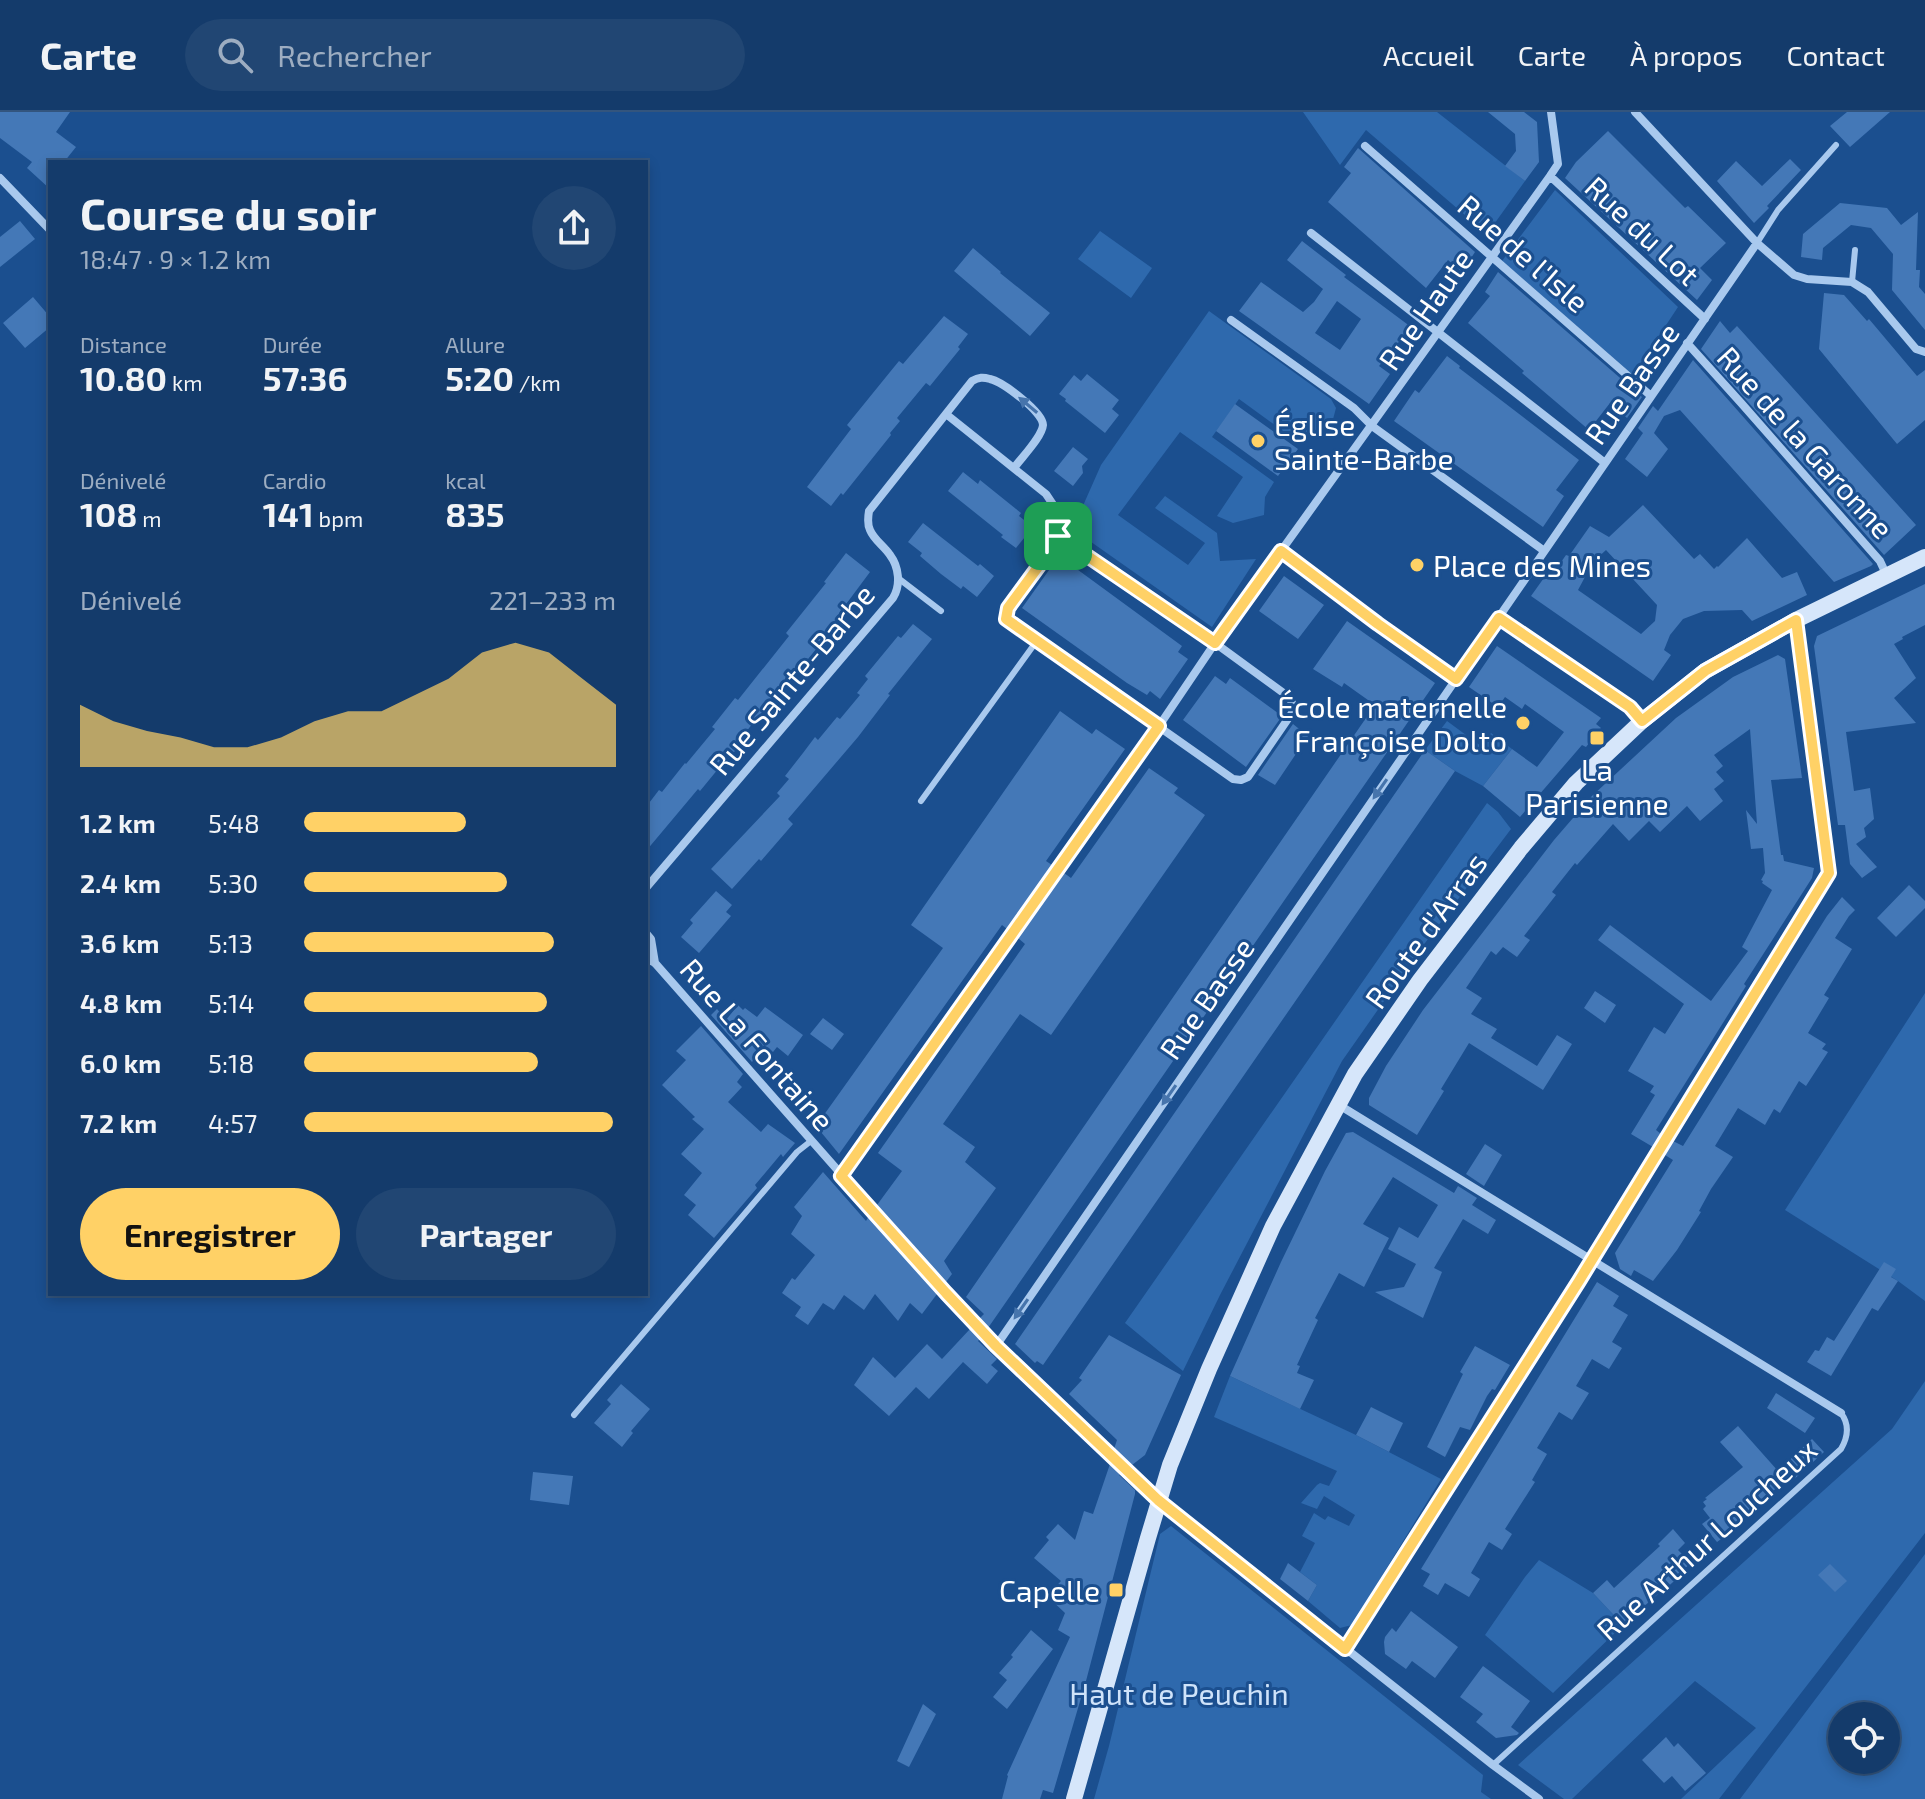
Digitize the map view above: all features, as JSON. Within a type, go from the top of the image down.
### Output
[{"type":"main road","name":"Route d'Arras","points":[[1074,1799],[1170,1465],[1273,1226],[1355,1074],[1412,992],[1521,848],[1576,783],[1642,721],[1705,671],[1796,620],[1925,557]]},
{"type":"street","points":[[1550,176],[1558,164],[1551,112]]},
{"type":"street","points":[[1635,112],[1757,243],[1794,275],[1807,279],[1852,282],[1868,292],[1916,349],[1925,352]]},
{"type":"street","name":"Rue de l'Isle","points":[[1365,146],[1651,396]]},
{"type":"street","name":"Rue Haute","points":[[841,1176],[1215,643],[1550,176]]},
{"type":"street","name":"Rue du Lot","points":[[1550,176],[1705,319]]},
{"type":"street","points":[[0,178],[48,228]]},
{"type":"street","points":[[1311,233],[1605,463]]},
{"type":"street","name":"Rue Basse","points":[[1543,550],[1757,243]]},
{"type":"street","points":[[1231,320],[1543,550],[1456,679],[1281,551]]},
{"type":"street","name":"Rue de la Garonne","points":[[1687,343],[1880,561],[1886,574]]},
{"type":"street","name":"Rue Sainte-Barbe","points":[[648,886],[893,598],[897,590],[896,566],[868,527],[869,511],[972,381],[979,377],[997,381],[1037,411],[1041,418],[1043,425],[1040,434],[1014,468]]},
{"type":"street","points":[[946,414],[1046,494],[1058,512],[1058,536],[1006,612],[1009,623],[1233,779],[1248,777],[1292,713],[1293,705],[1289,697],[1058,536]]},
{"type":"street","points":[[1499,618],[1630,707],[1642,721]]},
{"type":"street","points":[[1345,1649],[1591,1261],[1829,873],[1796,620]]},
{"type":"street","name":"Rue Basse","points":[[996,1346],[1456,679]]},
{"type":"street","name":"Rue La Fontaine","points":[[648,935],[651,939],[650,961],[996,1346],[1158,1500],[1539,1799]]},
{"type":"street","name":"Rue Arthur Loucheux","points":[[1339,1105],[1841,1413]]},
{"type":"lane","points":[[1757,243],[1778,210],[1836,145]]},
{"type":"lane","points":[[1852,282],[1855,250]]},
{"type":"lane","points":[[898,578],[941,611]]},
{"type":"lane","points":[[921,801],[1036,642]]},
{"type":"lane","points":[[574,1415],[797,1152],[811,1141]]},
{"type":"lane","name":"Rue Arthur Loucheux","points":[[1493,1765],[1841,1449],[1847,1439],[1846,1421],[1841,1413]]},
{"type":"green space","points":[[1303,112],[1437,112],[1525,181],[1487,234],[1366,130],[1340,165]]},
{"type":"green space","points":[[1555,190],[1678,307],[1633,375],[1502,261]]},
{"type":"green space","points":[[1100,231],[1152,268],[1131,298],[1078,259]]},
{"type":"green space","points":[[1209,311],[1331,399],[1336,408],[1332,423],[1315,430],[1301,444],[1239,399],[1212,437],[1274,482],[1265,497],[1264,515],[1233,523],[1217,516],[1243,477],[1180,432],[1118,515],[1188,565],[1205,543],[1155,508],[1165,496],[1217,533],[1220,561],[1256,559],[1212,627],[1084,537],[1078,517],[1101,465]]},
{"type":"green space","points":[[1447,721],[1481,746],[1491,733],[1512,749],[1483,786],[1425,750]]},
{"type":"green space","points":[[1487,803],[1511,829],[1419,951],[1342,1061],[1183,1371],[1125,1323]]},
{"type":"green space","points":[[1925,993],[1925,1301],[1785,1210]]},
{"type":"green space","points":[[1230,1376],[1441,1479],[1352,1625],[1340,1628],[1308,1601],[1317,1585],[1300,1572],[1315,1543],[1302,1536],[1314,1513],[1325,1520],[1328,1516],[1349,1526],[1355,1515],[1324,1496],[1317,1509],[1301,1503],[1320,1483],[1329,1486],[1337,1471],[1214,1417]]},
{"type":"green space","points":[[1925,1381],[1925,1533],[1719,1799],[1681,1799],[1756,1728],[1695,1681],[1572,1799],[1564,1799],[1518,1765],[1892,1429]]},
{"type":"green space","name":"Haut de Peuchin","points":[[1171,1526],[1483,1775],[1481,1792],[1491,1799],[1094,1799],[1160,1534]]},
{"type":"green space","points":[[1925,1554],[1925,1799],[1740,1799]]},
{"type":"green space","points":[[1539,1560],[1593,1593],[1623,1625],[1553,1693],[1485,1635]]},
{"type":"building","points":[[0,112],[70,112],[56,132],[76,147],[66,160],[48,160],[48,187],[27,168],[32,162],[0,138]]},
{"type":"building","points":[[1488,112],[1524,112],[1537,122],[1539,162],[1525,181],[1505,166],[1516,151],[1515,134]]},
{"type":"building","points":[[1847,112],[1890,112],[1850,147],[1830,126]]},
{"type":"building","points":[[1608,131],[1685,208],[1688,206],[1726,243],[1700,268],[1712,280],[1697,300],[1565,178],[1576,162]]},
{"type":"building","points":[[1358,148],[1475,252],[1462,272],[1448,260],[1426,288],[1328,202],[1351,173],[1344,167]]},
{"type":"building","points":[[1790,159],[1801,170],[1754,223],[1717,181],[1736,161],[1762,186]]},
{"type":"building","points":[[1840,203],[1887,208],[1901,225],[1918,212],[1916,270],[1920,270],[1919,287],[1925,294],[1925,330],[1892,290],[1893,254],[1871,228],[1851,225],[1823,248],[1822,260],[1801,257],[1803,234]]},
{"type":"building","points":[[20,221],[35,239],[0,267],[0,237]]},
{"type":"building","points":[[1302,241],[1411,327],[1379,366],[1390,374],[1369,404],[1239,311],[1261,282],[1303,312],[1314,302],[1323,289],[1287,260]],"holes":[[[1337,301],[1361,319],[1340,350],[1315,333]]]},
{"type":"building","points":[[973,248],[1050,313],[1030,336],[954,271]]},
{"type":"building","points":[[1498,272],[1642,397],[1627,418],[1610,403],[1589,430],[1468,323],[1490,296],[1485,292]]},
{"type":"building","points":[[1824,293],[1844,295],[1867,321],[1869,319],[1917,376],[1925,370],[1925,420],[1897,444],[1819,349]]},
{"type":"building","points":[[33,297],[48,315],[48,329],[25,348],[3,323]]},
{"type":"building","points":[[944,316],[968,334],[958,347],[960,349],[930,386],[926,383],[897,418],[900,421],[891,435],[831,506],[807,487],[851,429],[847,425],[899,361],[903,364]]},
{"type":"building","points":[[1720,321],[1730,333],[1737,326],[1916,525],[1884,555],[1701,349]]},
{"type":"building","points":[[1447,356],[1579,460],[1556,490],[1564,496],[1543,527],[1394,421],[1415,390],[1419,393]]},
{"type":"building","points":[[1693,360],[1873,564],[1871,566],[1834,582],[1680,410],[1664,416],[1654,433],[1668,449],[1647,477],[1625,459],[1643,433],[1638,428],[1653,406],[1658,411]]},
{"type":"building","points":[[1087,374],[1119,400],[1112,409],[1119,415],[1105,433],[1059,394],[1074,375],[1081,381]]},
{"type":"building","name":"Église Sainte-Barbe","points":[[1235,404],[1298,449],[1278,476],[1216,431]]},
{"type":"building","points":[[1073,447],[1088,459],[1082,466],[1083,473],[1073,486],[1054,471]]},
{"type":"building","points":[[963,472],[978,484],[980,480],[1021,513],[1019,516],[1033,527],[1016,548],[948,491]]},
{"type":"building","points":[[1643,505],[1694,559],[1700,554],[1714,569],[1747,538],[1782,578],[1797,572],[1807,595],[1752,621],[1742,610],[1704,611],[1683,619],[1670,635],[1664,650],[1671,655],[1653,681],[1531,596],[1546,575],[1550,578],[1566,555],[1569,556],[1590,526],[1609,537]],"holes":[[[1606,550],[1657,605],[1655,621],[1641,634],[1578,590],[1593,562]]]},
{"type":"building","points":[[923,523],[994,576],[977,597],[941,574],[908,542]]},
{"type":"building","points":[[846,553],[870,572],[835,619],[838,622],[753,723],[742,737],[745,739],[648,849],[648,804],[686,764],[715,729],[712,727],[735,698],[738,700],[789,636],[786,633]]},
{"type":"building","points":[[1059,556],[1182,646],[1178,652],[1188,659],[1160,699],[1150,691],[1147,695],[1127,683],[1022,608]]},
{"type":"building","points":[[1284,576],[1324,605],[1298,639],[1259,611]]},
{"type":"building","points":[[1925,584],[1925,625],[1894,644],[1916,678],[1894,698],[1916,723],[1846,732],[1854,791],[1870,788],[1874,819],[1864,828],[1866,837],[1856,844],[1877,867],[1862,878],[1850,864],[1845,825],[1838,825],[1814,646],[1817,636]]},
{"type":"building","points":[[1347,621],[1435,683],[988,1328],[980,1318],[984,1314],[966,1297],[1375,705],[1344,683],[1342,687],[1313,669]]},
{"type":"building","points":[[913,624],[932,639],[858,737],[788,819],[793,824],[732,889],[711,869],[780,796],[777,793],[789,779],[785,776],[815,737],[818,740],[837,717],[840,719],[860,695],[857,693],[868,679],[865,676],[898,636],[901,638]]},
{"type":"building","points":[[1497,646],[1601,718],[1596,724],[1601,728],[1586,747],[1582,745],[1520,817],[1483,786],[1512,749],[1537,767],[1564,732],[1525,704],[1522,709],[1505,697],[1498,707],[1469,687]]},
{"type":"building","points":[[1778,655],[1785,659],[1802,778],[1771,780],[1781,855],[1784,861],[1814,868],[1812,878],[1656,1130],[1661,1134],[1653,1147],[1631,1134],[1655,1095],[1650,1092],[1654,1086],[1628,1071],[1654,1027],[1665,1034],[1684,1004],[1598,940],[1610,925],[1711,1001],[1748,951],[1742,947],[1772,890],[1761,880],[1765,873],[1763,848],[1751,849],[1746,810],[1757,824],[1750,729],[1714,755],[1723,766],[1716,772],[1724,781],[1714,789],[1723,801],[1700,821],[1687,806],[1660,832],[1649,821],[1629,841],[1613,824],[1552,892],[1556,895],[1524,936],[1530,940],[1517,957],[1503,947],[1496,955],[1491,951],[1466,988],[1482,998],[1471,1014],[1497,1029],[1491,1038],[1537,1066],[1557,1035],[1572,1044],[1543,1090],[1469,1043],[1417,1135],[1369,1105],[1369,1098],[1386,1066],[1423,1010],[1554,840],[1592,796],[1676,718],[1733,677]]},
{"type":"building","points":[[1215,676],[1226,684],[1230,678],[1282,716],[1246,767],[1183,720]]},
{"type":"building","points":[[1060,711],[1092,734],[1096,729],[1125,749],[1046,861],[1052,865],[1007,929],[1002,925],[839,1154],[816,1126],[943,948],[911,925]]},
{"type":"building","points":[[1293,724],[1308,736],[1275,785],[1258,775]]},
{"type":"building","points":[[1425,750],[1455,771],[1043,1365],[1037,1361],[1035,1363],[1015,1344]]},
{"type":"building","points":[[1149,768],[1178,788],[1174,793],[1205,815],[1051,1035],[1020,1014],[943,1124],[975,1147],[965,1162],[996,1188],[944,1261],[952,1274],[946,1282],[877,1205],[902,1171],[878,1153],[1025,944],[1018,938],[1064,873],[1071,878]]},
{"type":"building","points":[[1909,885],[1925,901],[1925,908],[1896,937],[1877,918]]},
{"type":"building","points":[[716,891],[732,905],[726,912],[731,916],[699,953],[681,937],[693,923],[690,920]]},
{"type":"building","points":[[1842,897],[1855,910],[1835,938],[1852,949],[1824,995],[1829,998],[1808,1033],[1826,1044],[1822,1049],[1828,1052],[1806,1086],[1799,1081],[1780,1113],[1774,1109],[1765,1125],[1738,1108],[1715,1146],[1733,1157],[1677,1250],[1653,1281],[1634,1270],[1631,1276],[1620,1269],[1615,1253],[1673,1160],[1665,1155],[1673,1141],[1683,1146],[1827,916]]},
{"type":"building","points":[[1595,991],[1616,1005],[1605,1023],[1584,1008]]},
{"type":"building","points":[[738,1005],[757,1017],[765,1007],[803,1035],[788,1056],[777,1047],[773,1052],[764,1045],[752,1062],[711,1015],[717,1009],[726,1020]]},
{"type":"building","points":[[823,1018],[844,1034],[832,1050],[810,1034]]},
{"type":"building","points":[[701,1026],[743,1074],[737,1082],[742,1087],[728,1102],[761,1132],[768,1124],[795,1143],[783,1157],[781,1154],[755,1185],[757,1188],[714,1238],[688,1215],[696,1205],[684,1195],[702,1173],[681,1154],[704,1129],[662,1085],[686,1060],[676,1051]]},
{"type":"building","points":[[1353,1132],[1454,1193],[1458,1186],[1477,1198],[1472,1205],[1496,1220],[1488,1234],[1463,1219],[1434,1268],[1442,1272],[1423,1318],[1375,1292],[1404,1287],[1416,1264],[1388,1249],[1399,1227],[1418,1238],[1438,1205],[1393,1177],[1363,1224],[1389,1238],[1364,1287],[1339,1273],[1315,1318],[1318,1320],[1297,1365],[1300,1366],[1297,1373],[1314,1380],[1300,1409],[1230,1376],[1325,1171],[1346,1133]]},
{"type":"building","points":[[1485,1144],[1502,1155],[1484,1186],[1466,1174]]},
{"type":"building","points":[[823,1172],[866,1221],[869,1216],[937,1294],[922,1314],[910,1303],[898,1321],[875,1294],[864,1310],[844,1295],[834,1310],[823,1303],[808,1325],[795,1316],[801,1307],[782,1293],[815,1255],[791,1234],[802,1216],[794,1207]]},
{"type":"building","points":[[1884,1262],[1896,1269],[1891,1277],[1898,1281],[1878,1311],[1872,1308],[1831,1376],[1807,1362],[1815,1350],[1819,1351],[1827,1337],[1834,1341]]},
{"type":"building","points":[[1597,1282],[1619,1296],[1613,1306],[1628,1315],[1612,1342],[1622,1348],[1609,1369],[1592,1359],[1576,1386],[1589,1393],[1572,1420],[1559,1412],[1537,1448],[1547,1454],[1532,1480],[1535,1482],[1505,1529],[1512,1534],[1502,1550],[1489,1542],[1471,1573],[1480,1579],[1469,1597],[1445,1583],[1438,1595],[1423,1586],[1430,1574],[1421,1569]]},
{"type":"building","points":[[970,1329],[997,1359],[991,1365],[998,1371],[987,1384],[963,1362],[929,1399],[916,1387],[889,1416],[854,1385],[873,1357],[895,1378],[927,1344],[942,1359]]},
{"type":"building","points":[[1109,1335],[1181,1375],[1145,1455],[1132,1465],[1114,1449],[1117,1440],[1069,1394],[1082,1380],[1079,1378]]},
{"type":"building","points":[[1475,1346],[1510,1365],[1495,1390],[1492,1389],[1487,1396],[1470,1430],[1460,1427],[1445,1457],[1427,1447]]},
{"type":"building","points":[[621,1384],[650,1409],[622,1447],[594,1423],[611,1404],[607,1400]]},
{"type":"building","points":[[1776,1393],[1815,1418],[1805,1433],[1767,1408]]},
{"type":"building","points":[[1371,1407],[1403,1423],[1389,1452],[1356,1435]]},
{"type":"building","points":[[1738,1426],[1786,1480],[1717,1542],[1702,1524],[1710,1518],[1703,1509],[1706,1506],[1703,1502],[1743,1467],[1720,1442]]},
{"type":"building","points":[[1812,1439],[1824,1452],[1790,1483],[1779,1470]]},
{"type":"building","points":[[1110,1464],[1135,1490],[1135,1494],[1053,1793],[1043,1790],[1040,1799],[1002,1799],[1007,1775],[1070,1637],[1058,1630],[1065,1613],[1047,1596],[1061,1581],[1034,1558],[1058,1524],[1075,1540],[1084,1511],[1093,1514]]},
{"type":"building","points":[[533,1472],[573,1476],[569,1505],[530,1500]]},
{"type":"building","points":[[1673,1529],[1685,1543],[1678,1550],[1691,1563],[1623,1625],[1593,1593],[1607,1580],[1614,1588],[1660,1546],[1658,1544]]},
{"type":"building","points":[[1288,1563],[1317,1585],[1308,1601],[1280,1579]]},
{"type":"building","points":[[1830,1564],[1847,1581],[1835,1592],[1818,1575]]},
{"type":"building","points":[[1411,1611],[1458,1647],[1435,1678],[1412,1661],[1406,1669],[1385,1654],[1385,1637],[1392,1628],[1396,1632]]},
{"type":"building","points":[[1031,1630],[1053,1649],[1007,1709],[993,1697],[1007,1680],[999,1673]]},
{"type":"building","points":[[1483,1666],[1530,1701],[1511,1727],[1519,1733],[1517,1735],[1496,1738],[1476,1722],[1483,1714],[1460,1697]]},
{"type":"building","points":[[923,1704],[936,1714],[909,1767],[897,1761]]},
{"type":"building","points":[[1666,1737],[1674,1747],[1678,1743],[1706,1773],[1685,1791],[1672,1776],[1664,1783],[1642,1760]]},
{"type":"place","name":"Église Sainte-Barbe","points":[[1258,441]]},
{"type":"place","name":"Place des Mines","points":[[1417,565]]},
{"type":"place","name":"École maternelle Françoise Dolto","points":[[1523,723]]},
{"type":"place","name":"La Parisienne","points":[[1597,738]]},
{"type":"place","name":"Capelle","points":[[1116,1590]]},
{"type":"route","points":[[1058,536],[1215,643],[1281,551],[1456,679],[1499,618],[1630,707],[1642,721],[1705,671],[1796,620],[1829,873],[1579,1281],[1345,1649],[1158,1500],[996,1346],[841,1176],[1159,726],[1006,619],[1008,608],[1058,536]]}]
